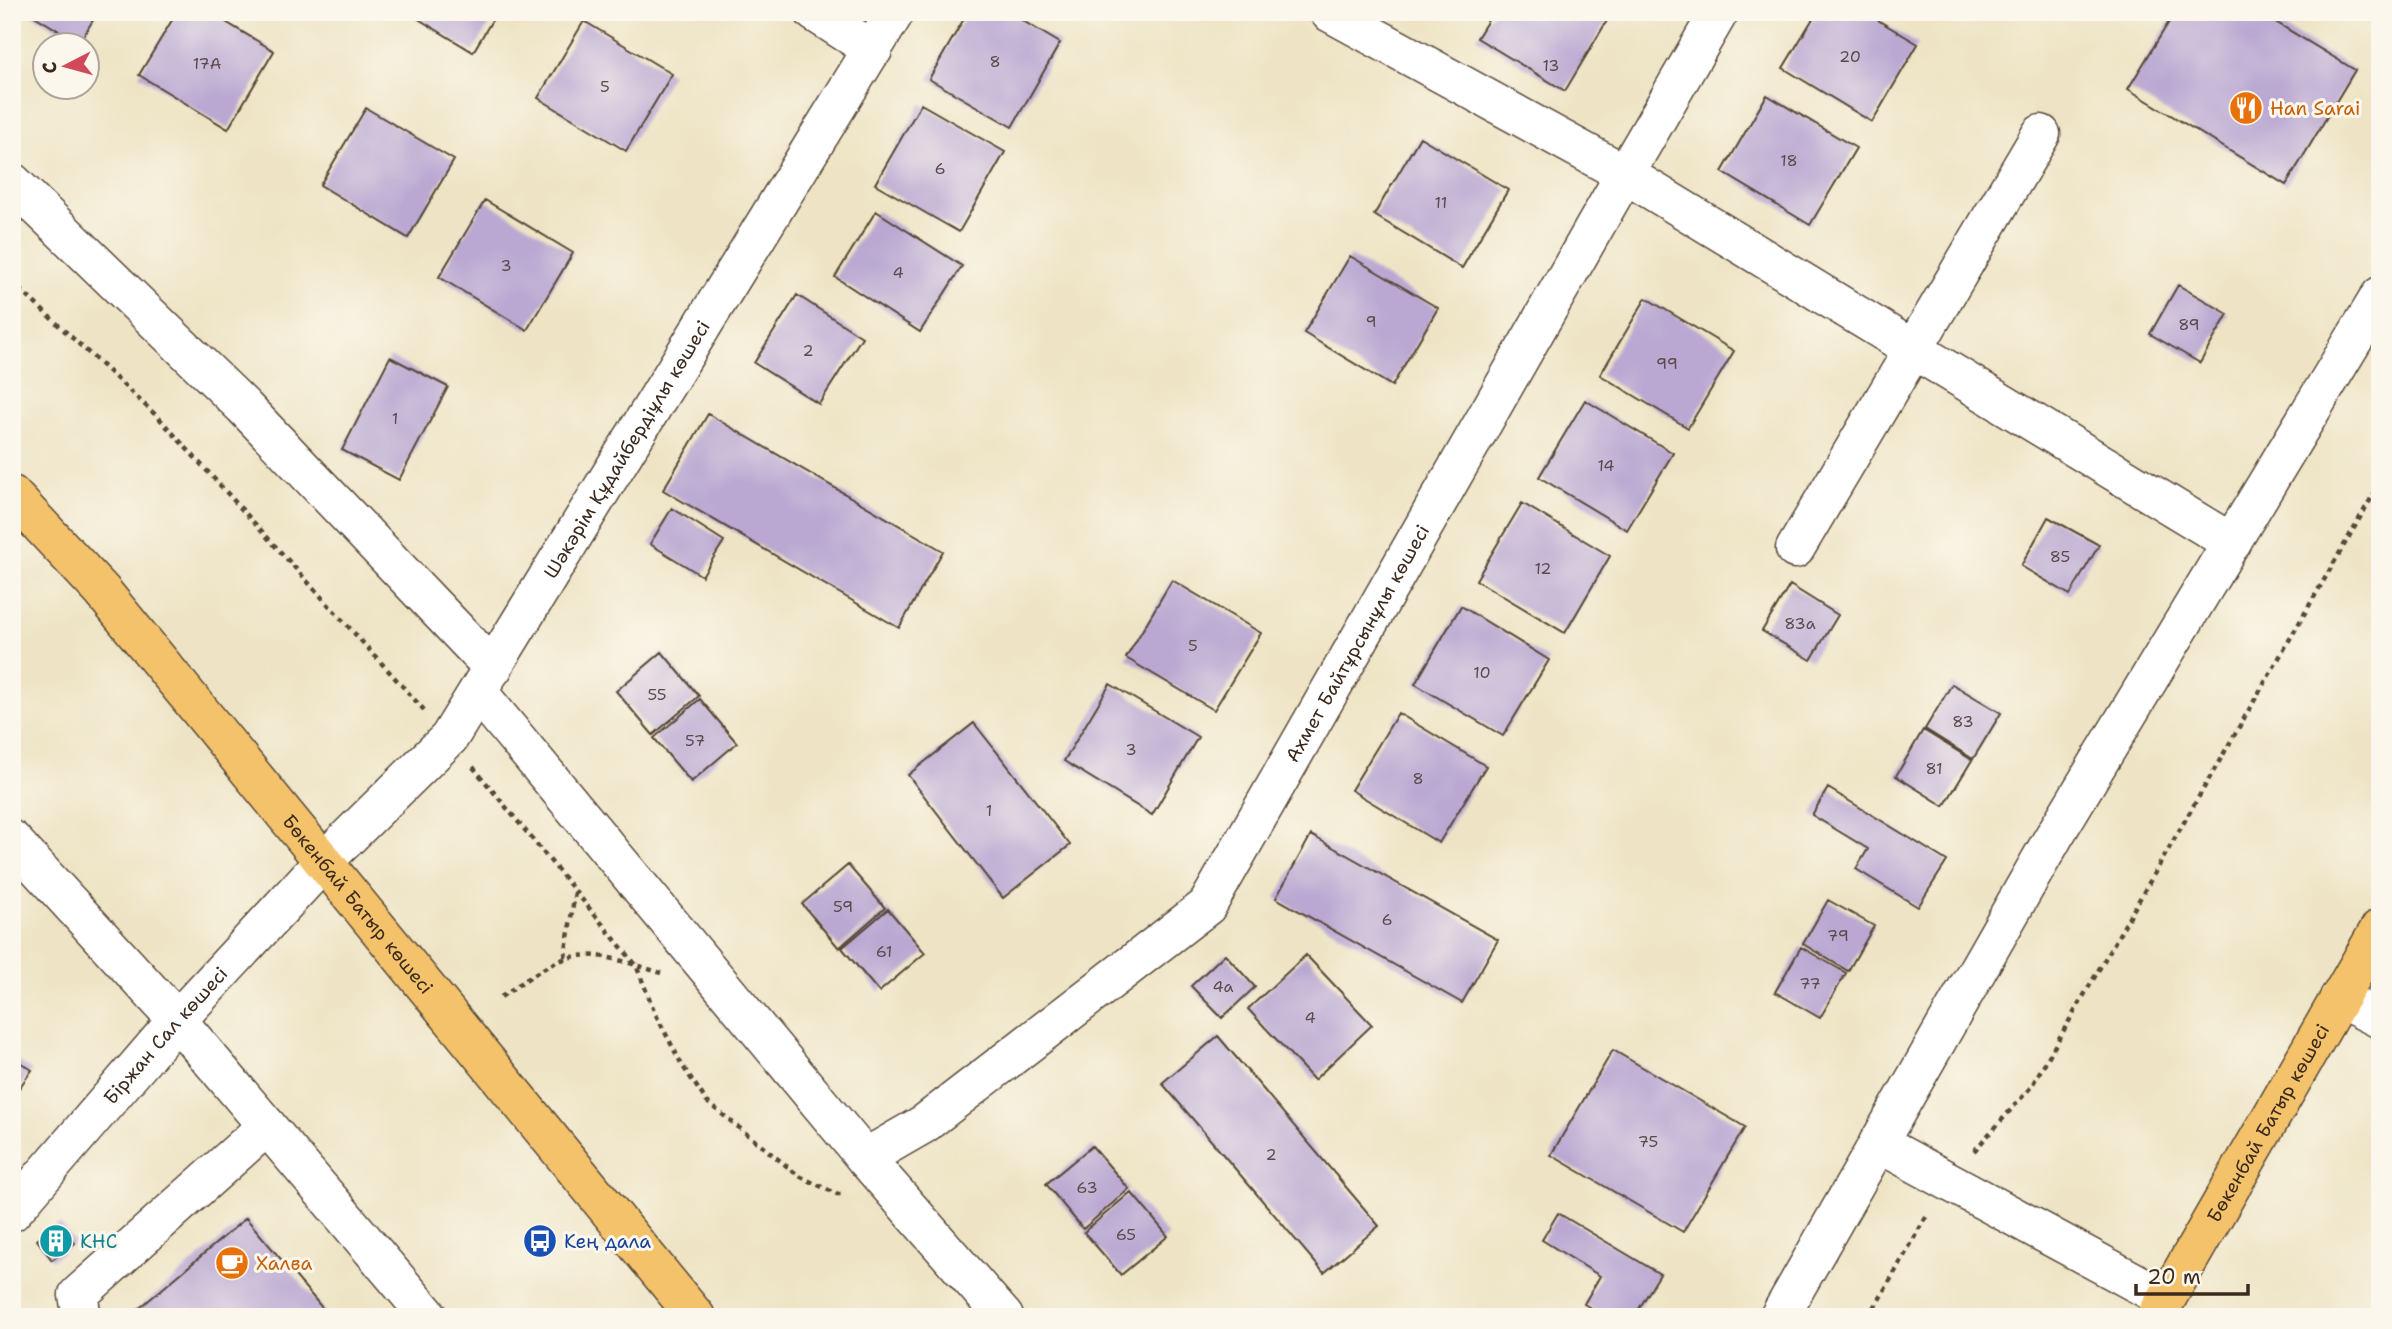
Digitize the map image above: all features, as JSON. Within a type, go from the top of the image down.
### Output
[{"type":"main road","name":"Бөкенбай Батыр көшесі","points":[[12,495],[102,591],[696,1317]]},
{"type":"main road","name":"Бөкенбай Батыр көшесі","points":[[2161,1308],[2380,928]]},
{"type":"street","points":[[814,12],[873,50]]},
{"type":"street","name":"Шәкәрім Құдайбердіұлы көшесі","points":[[324,861],[449,738],[895,12]]},
{"type":"street","points":[[1329,12],[1625,174],[2232,543]]},
{"type":"street","name":"Ахмет Байтұрсынұлы көшесі","points":[[865,1158],[924,1124],[1208,906],[1719,12]]},
{"type":"street","points":[[1795,549],[2041,134]]},
{"type":"street","points":[[12,182],[243,407],[486,680],[724,989],[865,1158],[1004,1317]]},
{"type":"street","points":[[1779,1317],[2053,838],[2380,296]]},
{"type":"street","points":[[12,840],[177,1020],[429,1317]]},
{"type":"street","name":"Біржан Сал көшесі","points":[[12,1212],[177,1020],[324,861]]},
{"type":"street","points":[[2339,998],[2380,1019]]},
{"type":"street","points":[[82,1317],[78,1295],[267,1126]]},
{"type":"street","points":[[1878,1143],[2161,1308]]},
{"type":"path","points":[[12,282],[159,418],[449,738],[636,965],[655,1013],[682,1065],[707,1102],[799,1176],[837,1194],[896,1193]]},
{"type":"path","points":[[1870,1317],[1947,1181],[2031,1087],[2380,483]]},
{"type":"path","points":[[565,957],[576,891]]},
{"type":"path","points":[[501,997],[544,967],[565,957],[586,954],[724,989]]},
{"type":"building","points":[[28,12],[98,12],[86,32],[61,32]]},
{"type":"building","points":[[177,12],[209,12],[274,51],[228,129],[139,75]]},
{"type":"building","points":[[407,12],[497,12],[473,52]]},
{"type":"building","points":[[968,12],[1008,12],[1060,43],[1012,127],[929,79]]},
{"type":"building","points":[[1493,12],[1611,14],[1565,91],[1477,38]]},
{"type":"building","points":[[1817,12],[1864,12],[1918,44],[1872,122],[1783,68]]},
{"type":"building","name":"Han Sarai","points":[[2175,12],[2259,12],[2355,70],[2286,185],[2128,89]]},
{"type":"building","points":[[584,21],[672,74],[626,151],[538,98]]},
{"type":"building","points":[[1767,95],[1856,148],[1810,225],[1722,172]]},
{"type":"building","points":[[921,104],[1005,152],[959,232],[875,184]]},
{"type":"building","points":[[366,108],[454,160],[408,238],[320,185]]},
{"type":"building","points":[[1420,137],[1508,190],[1462,268],[1374,215]]},
{"type":"building","points":[[485,200],[573,253],[527,330],[439,277]]},
{"type":"building","points":[[876,211],[962,266],[920,332],[835,277]]},
{"type":"building","points":[[1350,256],[1438,308],[1392,386],[1304,333]]},
{"type":"building","points":[[2178,285],[2228,314],[2200,363],[2150,334]]},
{"type":"building","points":[[797,295],[862,337],[819,404],[754,363]]},
{"type":"building","points":[[1646,298],[1734,351],[1688,428],[1600,375]]},
{"type":"building","points":[[390,357],[448,387],[399,480],[342,450]]},
{"type":"building","points":[[1585,400],[1673,453],[1627,530],[1539,477]]},
{"type":"building","points":[[708,414],[943,551],[899,628],[663,490]]},
{"type":"building","points":[[1522,503],[1610,556],[1565,633],[1476,580]]},
{"type":"building","points":[[672,508],[724,541],[702,576],[650,544]]},
{"type":"building","points":[[2048,517],[2099,545],[2070,595],[2021,566]]},
{"type":"building","points":[[1172,580],[1261,633],[1214,710],[1126,658]]},
{"type":"building","points":[[1790,585],[1838,615],[1811,660],[1762,631]]},
{"type":"building","points":[[1461,606],[1549,660],[1503,736],[1415,684]]},
{"type":"building","points":[[662,652],[699,696],[653,735],[616,691]]},
{"type":"building","points":[[1110,684],[1198,737],[1152,815],[1064,761]]},
{"type":"building","points":[[1952,684],[2001,713],[1973,759],[1925,729]]},
{"type":"building","points":[[700,699],[737,743],[691,782],[654,738]]},
{"type":"building","points":[[1398,713],[1486,766],[1439,843],[1351,790]]},
{"type":"building","points":[[974,723],[1070,845],[1003,898],[908,775]]},
{"type":"building","points":[[1923,730],[1972,760],[1944,806],[1896,776]]},
{"type":"building","points":[[1828,788],[1947,861],[1918,907],[1856,869],[1868,849],[1812,815]]},
{"type":"building","points":[[1311,835],[1498,940],[1462,1003],[1276,898]]},
{"type":"building","points":[[848,865],[885,908],[839,948],[802,904]]},
{"type":"building","points":[[1828,900],[1874,926],[1848,971],[1803,944]]},
{"type":"building","points":[[888,909],[925,953],[879,992],[842,948]]},
{"type":"building","points":[[1801,947],[1846,973],[1820,1018],[1775,992]]},
{"type":"building","points":[[1225,954],[1255,987],[1222,1018],[1191,986]]},
{"type":"building","points":[[1306,955],[1372,1025],[1314,1080],[1248,1009]]},
{"type":"building","points":[[1218,1036],[1379,1226],[1324,1273],[1162,1083]]},
{"type":"building","points":[[1613,1050],[1745,1127],[1683,1232],[1551,1155]]},
{"type":"building","points":[[12,1057],[32,1070],[12,1098]]},
{"type":"building","points":[[1092,1146],[1129,1189],[1083,1229],[1046,1184]]},
{"type":"building","points":[[1131,1192],[1168,1236],[1121,1275],[1084,1232]]},
{"type":"building","points":[[1558,1213],[1660,1274],[1634,1317],[1606,1317],[1584,1304],[1600,1276],[1542,1240]]},
{"type":"building","points":[[246,1218],[330,1317],[129,1317]]},
{"type":"building","name":"КНС","points":[[60,1223],[75,1243],[52,1260],[37,1240]]},
{"type":"place","name":"Han Sarai","points":[[2246,108]]},
{"type":"place","name":"КНС","points":[[56,1241]]},
{"type":"place","name":"Кең дала","points":[[540,1241]]},
{"type":"place","name":"Халва","points":[[232,1263]]}]
